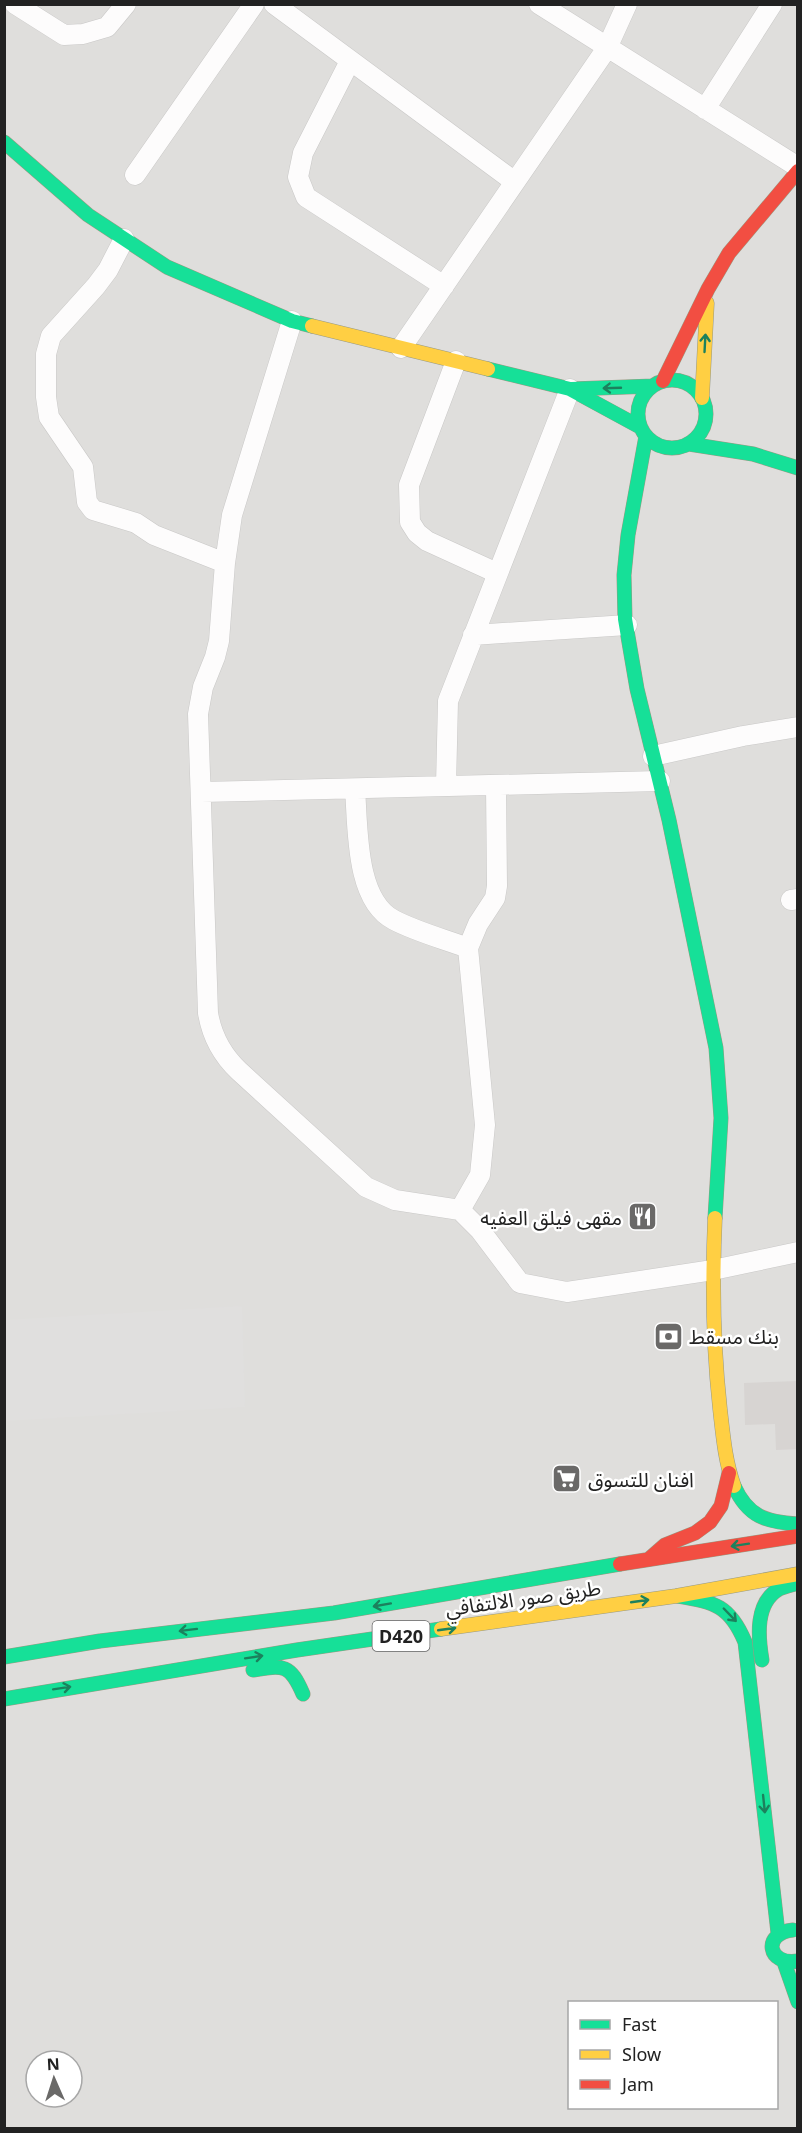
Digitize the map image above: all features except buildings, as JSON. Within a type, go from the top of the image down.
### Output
[{"type":"street","points":[[15,4],[64,35],[83,34],[107,27],[126,4]]},
{"type":"street","points":[[135,175],[254,4]]},
{"type":"street","points":[[274,4],[514,182]]},
{"type":"street","points":[[538,4],[798,169],[740,238],[708,289],[658,384],[645,394],[639,404],[638,416],[643,432],[626,543],[624,573],[634,684],[660,781],[708,1006],[719,1074],[722,1123],[713,1270],[716,1374],[729,1473],[743,1502],[757,1516],[776,1523],[798,1524]]},
{"type":"street","points":[[401,348],[607,48],[627,4]]},
{"type":"street","points":[[705,109],[771,4]]},
{"type":"street","points":[[351,61],[303,153],[298,177],[306,197],[444,286]]},
{"type":"street","points":[[4,142],[88,215],[167,267],[292,321],[570,389],[643,432],[655,444],[665,448],[683,446],[753,454],[798,468]]},
{"type":"street","points":[[124,239],[108,270],[96,286],[51,336],[46,354],[46,397],[49,417],[82,467],[87,502],[93,510],[136,523],[154,535],[225,562]]},
{"type":"street","points":[[702,398],[708,289]]},
{"type":"street","points":[[292,321],[232,515],[225,562],[219,641],[203,687],[198,714],[208,1013],[213,1035],[224,1055],[239,1071],[366,1186],[395,1200],[460,1210],[480,1230],[520,1282],[567,1292],[713,1270],[798,1252]]},
{"type":"street","points":[[456,361],[409,485],[410,522],[417,533],[427,541],[497,573]]},
{"type":"street","points":[[570,389],[658,384],[672,380],[689,385],[702,398],[711,420],[701,433],[683,446],[658,470],[633,500]]},
{"type":"street","points":[[446,786],[448,701],[570,389]]},
{"type":"street","points":[[735,439],[753,454]]},
{"type":"street","points":[[473,635],[627,625]]},
{"type":"street","points":[[653,756],[743,736],[798,727]]},
{"type":"street","points":[[201,792],[660,781]]},
{"type":"street","points":[[460,1210],[480,1175],[485,1125],[468,948],[478,924],[495,898],[496,785]]},
{"type":"street","points":[[355,789],[360,861],[368,888],[378,904],[393,920],[468,948]]},
{"type":"street","points":[[649,1559],[665,1545],[695,1533],[711,1522],[721,1506],[729,1473]]},
{"type":"street","name":"طريق صور الالتفافي","points":[[4,1657],[100,1641],[334,1613],[798,1536]]},
{"type":"street","name":"طريق صور الالتفافي","points":[[4,1699],[297,1650],[676,1596],[798,1574]]},
{"type":"street","points":[[764,1679],[758,1634],[759,1619],[770,1599],[779,1589],[798,1583]]},
{"type":"street","points":[[676,1596],[700,1599],[727,1610],[737,1622],[745,1642],[778,1933]]},
{"type":"street","points":[[324,1660],[338,1652],[401,1636]]},
{"type":"street","points":[[148,1674],[182,1679],[281,1666],[294,1673],[303,1694],[309,1676]]},
{"type":"street","points":[[798,1932],[789,1929],[778,1933],[772,1947],[775,1956],[791,1962],[798,2002]]},
{"type":"shaded area","points":[[5,5],[797,5],[797,2128],[5,2128]]},
{"type":"shaded area","points":[[242,1306],[245,1407],[5,1421],[5,1320]]},
{"type":"traffic: fast","points":[[4,142],[88,215],[167,267],[292,321],[312,326]]},
{"type":"traffic: fast","points":[[488,369],[570,389],[640,427]]},
{"type":"traffic: fast","points":[[672,380],[685,383],[696,390],[703,401],[706,414],[703,427],[696,438],[685,445],[672,448],[659,445],[648,438],[641,427],[638,414],[641,401],[648,390],[659,383],[672,380]]},
{"type":"traffic: fast","points":[[572,389],[653,386]]},
{"type":"traffic: fast","points":[[646,436],[628,535],[624,575],[625,619],[637,689],[669,820],[716,1048],[721,1118],[715,1218]]},
{"type":"traffic: fast","points":[[689,444],[753,454],[798,468]]},
{"type":"traffic: fast","points":[[734,1486],[745,1505],[759,1516],[776,1522],[798,1524]]},
{"type":"traffic: fast","points":[[4,1657],[100,1641],[334,1613],[620,1564]]},
{"type":"traffic: fast","points":[[762,1660],[759,1631],[762,1611],[771,1595],[779,1589],[798,1583]]},
{"type":"traffic: fast","points":[[678,1596],[720,1608],[733,1620],[745,1642],[778,1933]]},
{"type":"traffic: fast","points":[[4,1699],[297,1650],[441,1629]]},
{"type":"traffic: fast","points":[[253,1670],[272,1667],[285,1669],[294,1677],[303,1694]]},
{"type":"traffic: fast","points":[[793,1930],[783,1932],[776,1937],[772,1949],[780,1959],[798,1961]]},
{"type":"traffic: fast","points":[[784,1962],[798,2002]]},
{"type":"traffic: slow","points":[[702,398],[707,303]]},
{"type":"traffic: slow","points":[[312,326],[488,369]]},
{"type":"traffic: slow","points":[[715,1218],[713,1290],[716,1361],[725,1448],[734,1486]]},
{"type":"traffic: slow","points":[[441,1629],[676,1596],[798,1574]]},
{"type":"traffic: jam","points":[[663,381],[708,289],[729,253],[798,171]]},
{"type":"traffic: jam","points":[[649,1559],[665,1545],[695,1533],[710,1522],[721,1506],[729,1473]]},
{"type":"traffic: jam","points":[[620,1564],[798,1536]]},
{"type":"place","name":"مقهى فيلق العفيه","points":[[643,1217]]},
{"type":"place","name":"بنك مسقط","points":[[668,1336]]},
{"type":"place","name":"افنان للتسوق","points":[[567,1479]]}]
